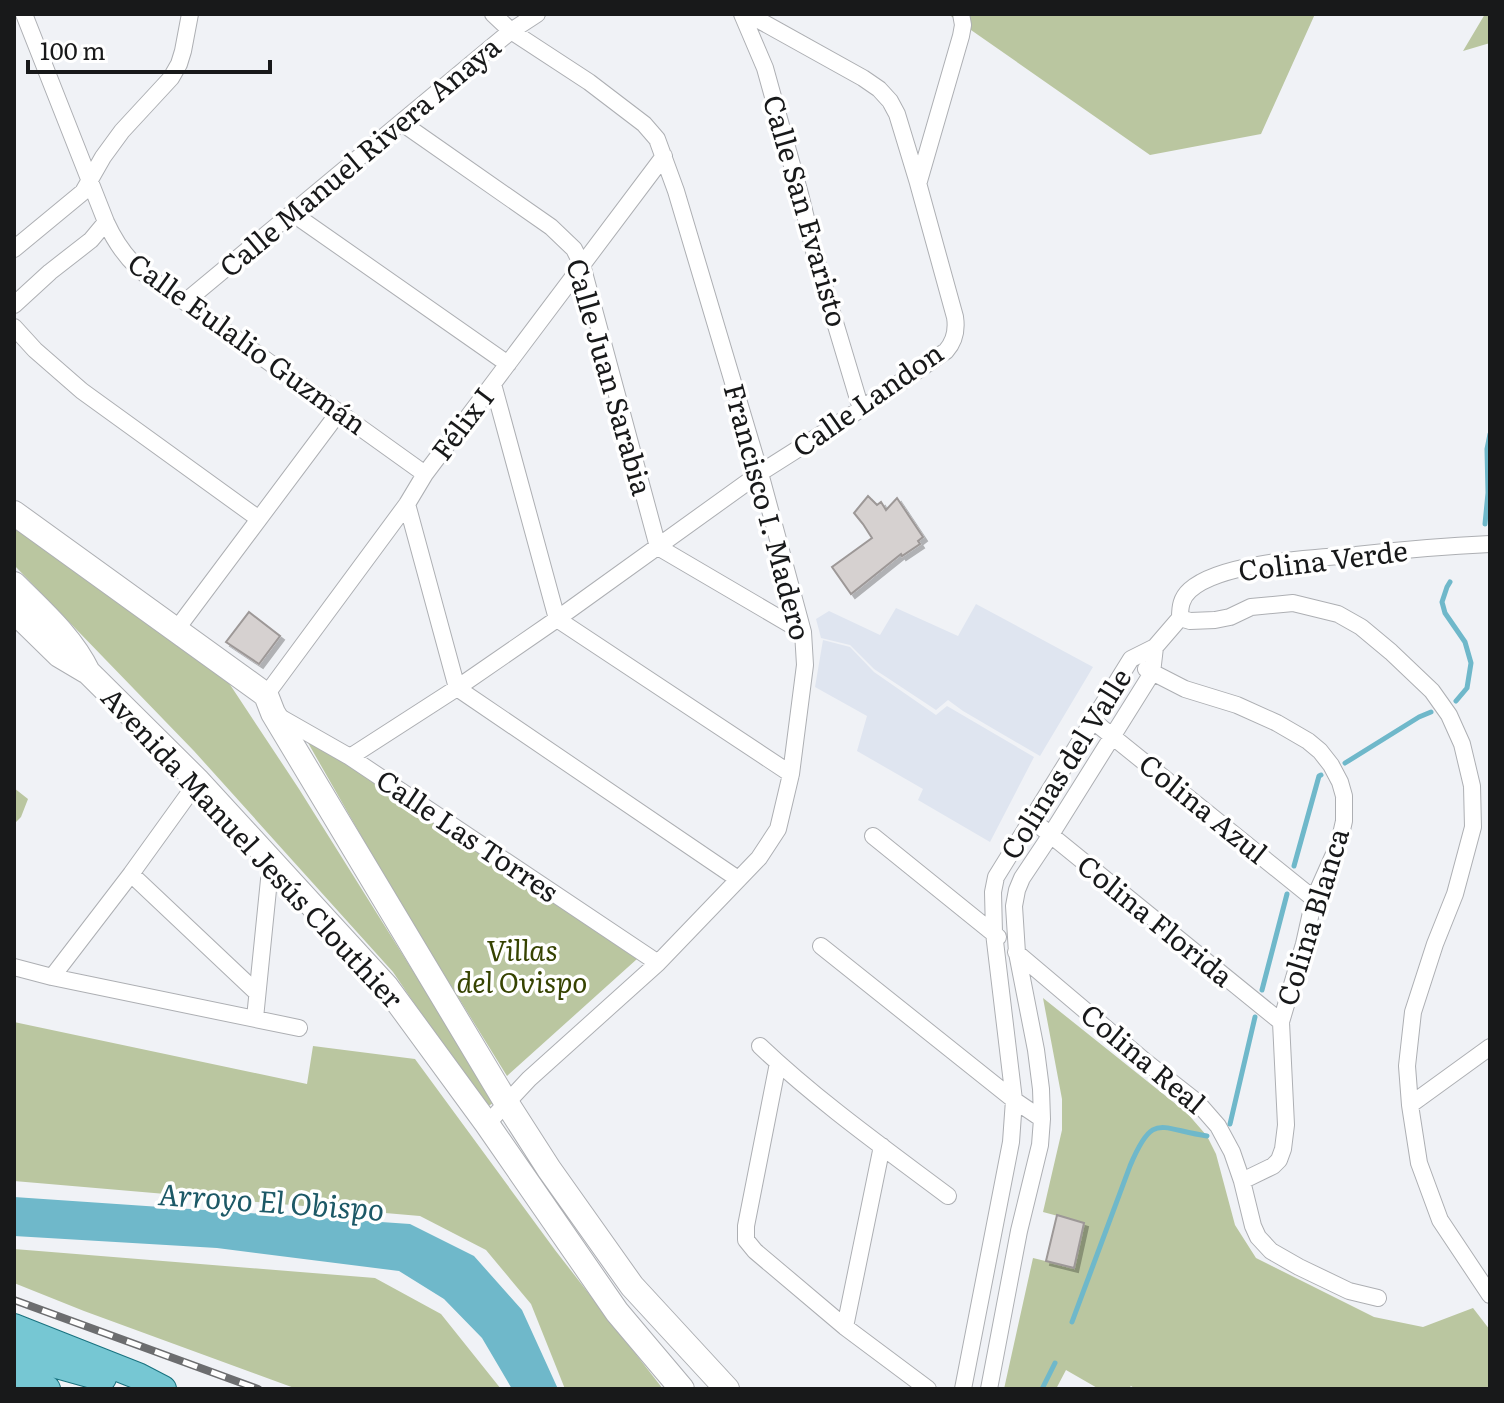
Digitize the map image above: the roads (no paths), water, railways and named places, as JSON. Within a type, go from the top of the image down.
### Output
[{"type":"main road","points":[[14,1327],[163,1389]]},
{"type":"main road","points":[[14,1353],[140,1389]]},
{"type":"main road","points":[[14,1379],[47,1389]]},
{"type":"street","name":"Calle Eulalio Guzmán","points":[[24,14],[106,222],[114,240],[136,268],[425,474]]},
{"type":"street","name":"Francisco I. Madero","points":[[487,1124],[529,1079],[658,963],[759,858],[778,829],[791,774],[805,665],[803,632],[760,473],[676,191],[657,139],[644,124],[589,82],[511,31],[493,14]]},
{"type":"street","name":"Calle Manuel Rivera Anaya","points":[[185,302],[511,31],[537,14]]},
{"type":"street","name":"Calle Landon","points":[[350,757],[557,619],[760,473],[946,351],[955,336],[955,317],[918,183],[897,114],[890,101],[879,89],[816,51],[745,14]]},
{"type":"street","name":"Calle San Evaristo","points":[[745,14],[765,68],[816,259],[861,409]]},
{"type":"street","points":[[918,183],[961,36],[962,16]]},
{"type":"street","points":[[14,249],[83,192],[122,131],[171,78],[183,51],[184,18]]},
{"type":"street","name":"Calle Juan Sarabia","points":[[402,123],[551,227],[566,240],[582,265],[658,547]]},
{"type":"street","name":"Félix I","points":[[269,704],[425,474],[664,156]]},
{"type":"street","points":[[292,213],[508,364]]},
{"type":"street","points":[[14,305],[91,240],[106,222]]},
{"type":"street","points":[[14,327],[82,391],[259,519]]},
{"type":"street","points":[[493,384],[557,619],[791,774]]},
{"type":"street","points":[[176,630],[339,412]]},
{"type":"street","points":[[407,504],[457,688],[738,879]]},
{"type":"street","name":"Avenida Manuel Jesús Clouthier","points":[[14,513],[176,630],[269,704],[549,1169],[632,1286],[727,1389]]},
{"type":"street","name":"Colina Verde","points":[[1180,618],[1183,598],[1190,589],[1253,565],[1490,544]]},
{"type":"street","points":[[658,547],[803,632]]},
{"type":"street","name":"Avenida Manuel Jesús Clouthier","points":[[14,584],[70,640],[88,672],[198,781],[386,986],[487,1124],[617,1312],[682,1389]]},
{"type":"street","points":[[1155,647],[1180,618],[1190,621],[1215,620],[1251,607],[1293,603],[1338,614],[1361,627],[1432,691],[1449,715],[1462,744],[1472,786],[1473,827],[1455,894],[1413,1012],[1407,1066],[1419,1163],[1440,1220],[1490,1295]]},
{"type":"street","points":[[14,611],[59,655],[88,672]]},
{"type":"street","name":"Colinas del Valle","points":[[963,1389],[1011,1142],[1014,1100],[992,909],[996,877],[1131,659],[1155,647]]},
{"type":"street","name":"Colinas del Valle","points":[[989,1389],[1019,1231],[1040,1145],[1042,1119],[1038,1063],[1017,953],[1014,906],[1017,890],[1152,673],[1155,647]]},
{"type":"street","name":"Colina Blanca","points":[[1131,659],[1185,689],[1237,705],[1308,741],[1331,765],[1344,796],[1344,821],[1339,843],[1314,899],[1281,1022],[1286,1125],[1283,1149],[1273,1166],[1242,1181]]},
{"type":"street","name":"Calle Las Torres","points":[[269,704],[658,963]]},
{"type":"street","name":"Colina Azul","points":[[1092,720],[1314,899]]},
{"type":"street","points":[[52,977],[198,781]]},
{"type":"street","name":"Colina Florida","points":[[1031,819],[1281,1022]]},
{"type":"street","name":"Colina Real","points":[[873,836],[1197,1102],[1218,1126],[1232,1152],[1253,1226],[1271,1251],[1349,1291],[1378,1298]]},
{"type":"street","points":[[255,1018],[271,860]]},
{"type":"street","points":[[131,874],[256,992]]},
{"type":"street","points":[[821,946],[1042,1119]]},
{"type":"street","points":[[14,967],[299,1028]]},
{"type":"street","points":[[760,1046],[948,1196]]},
{"type":"street","points":[[1410,1105],[1490,1047]]},
{"type":"street","points":[[778,1063],[746,1226],[746,1240],[796,1288],[928,1389]]},
{"type":"street","points":[[845,1327],[882,1146]]},
{"type":"water","points":[[14,1197],[410,1224],[474,1256],[522,1310],[558,1389],[512,1389],[482,1338],[444,1299],[399,1271],[217,1248],[14,1236]]},
{"type":"waterway","points":[[1485,524],[1490,434]]},
{"type":"waterway","points":[[1450,582],[1442,602],[1445,613],[1465,642],[1471,663],[1467,688],[1456,701]]},
{"type":"waterway","points":[[1345,763],[1431,712]]},
{"type":"waterway","points":[[1294,866],[1321,775]]},
{"type":"waterway","points":[[1262,990],[1287,894]]},
{"type":"waterway","points":[[1230,1124],[1255,1017]]},
{"type":"waterway","points":[[1072,1322],[1130,1166],[1145,1137],[1159,1128],[1207,1136]]},
{"type":"waterway","points":[[1042,1389],[1055,1363]]},
{"type":"railway","points":[[14,1300],[258,1389]]},
{"type":"park label","name":"Villas del Ovispo","points":[[522,967]]},
{"type":"water label","name":"Arroyo El Obispo","points":[[271,1203]]}]
